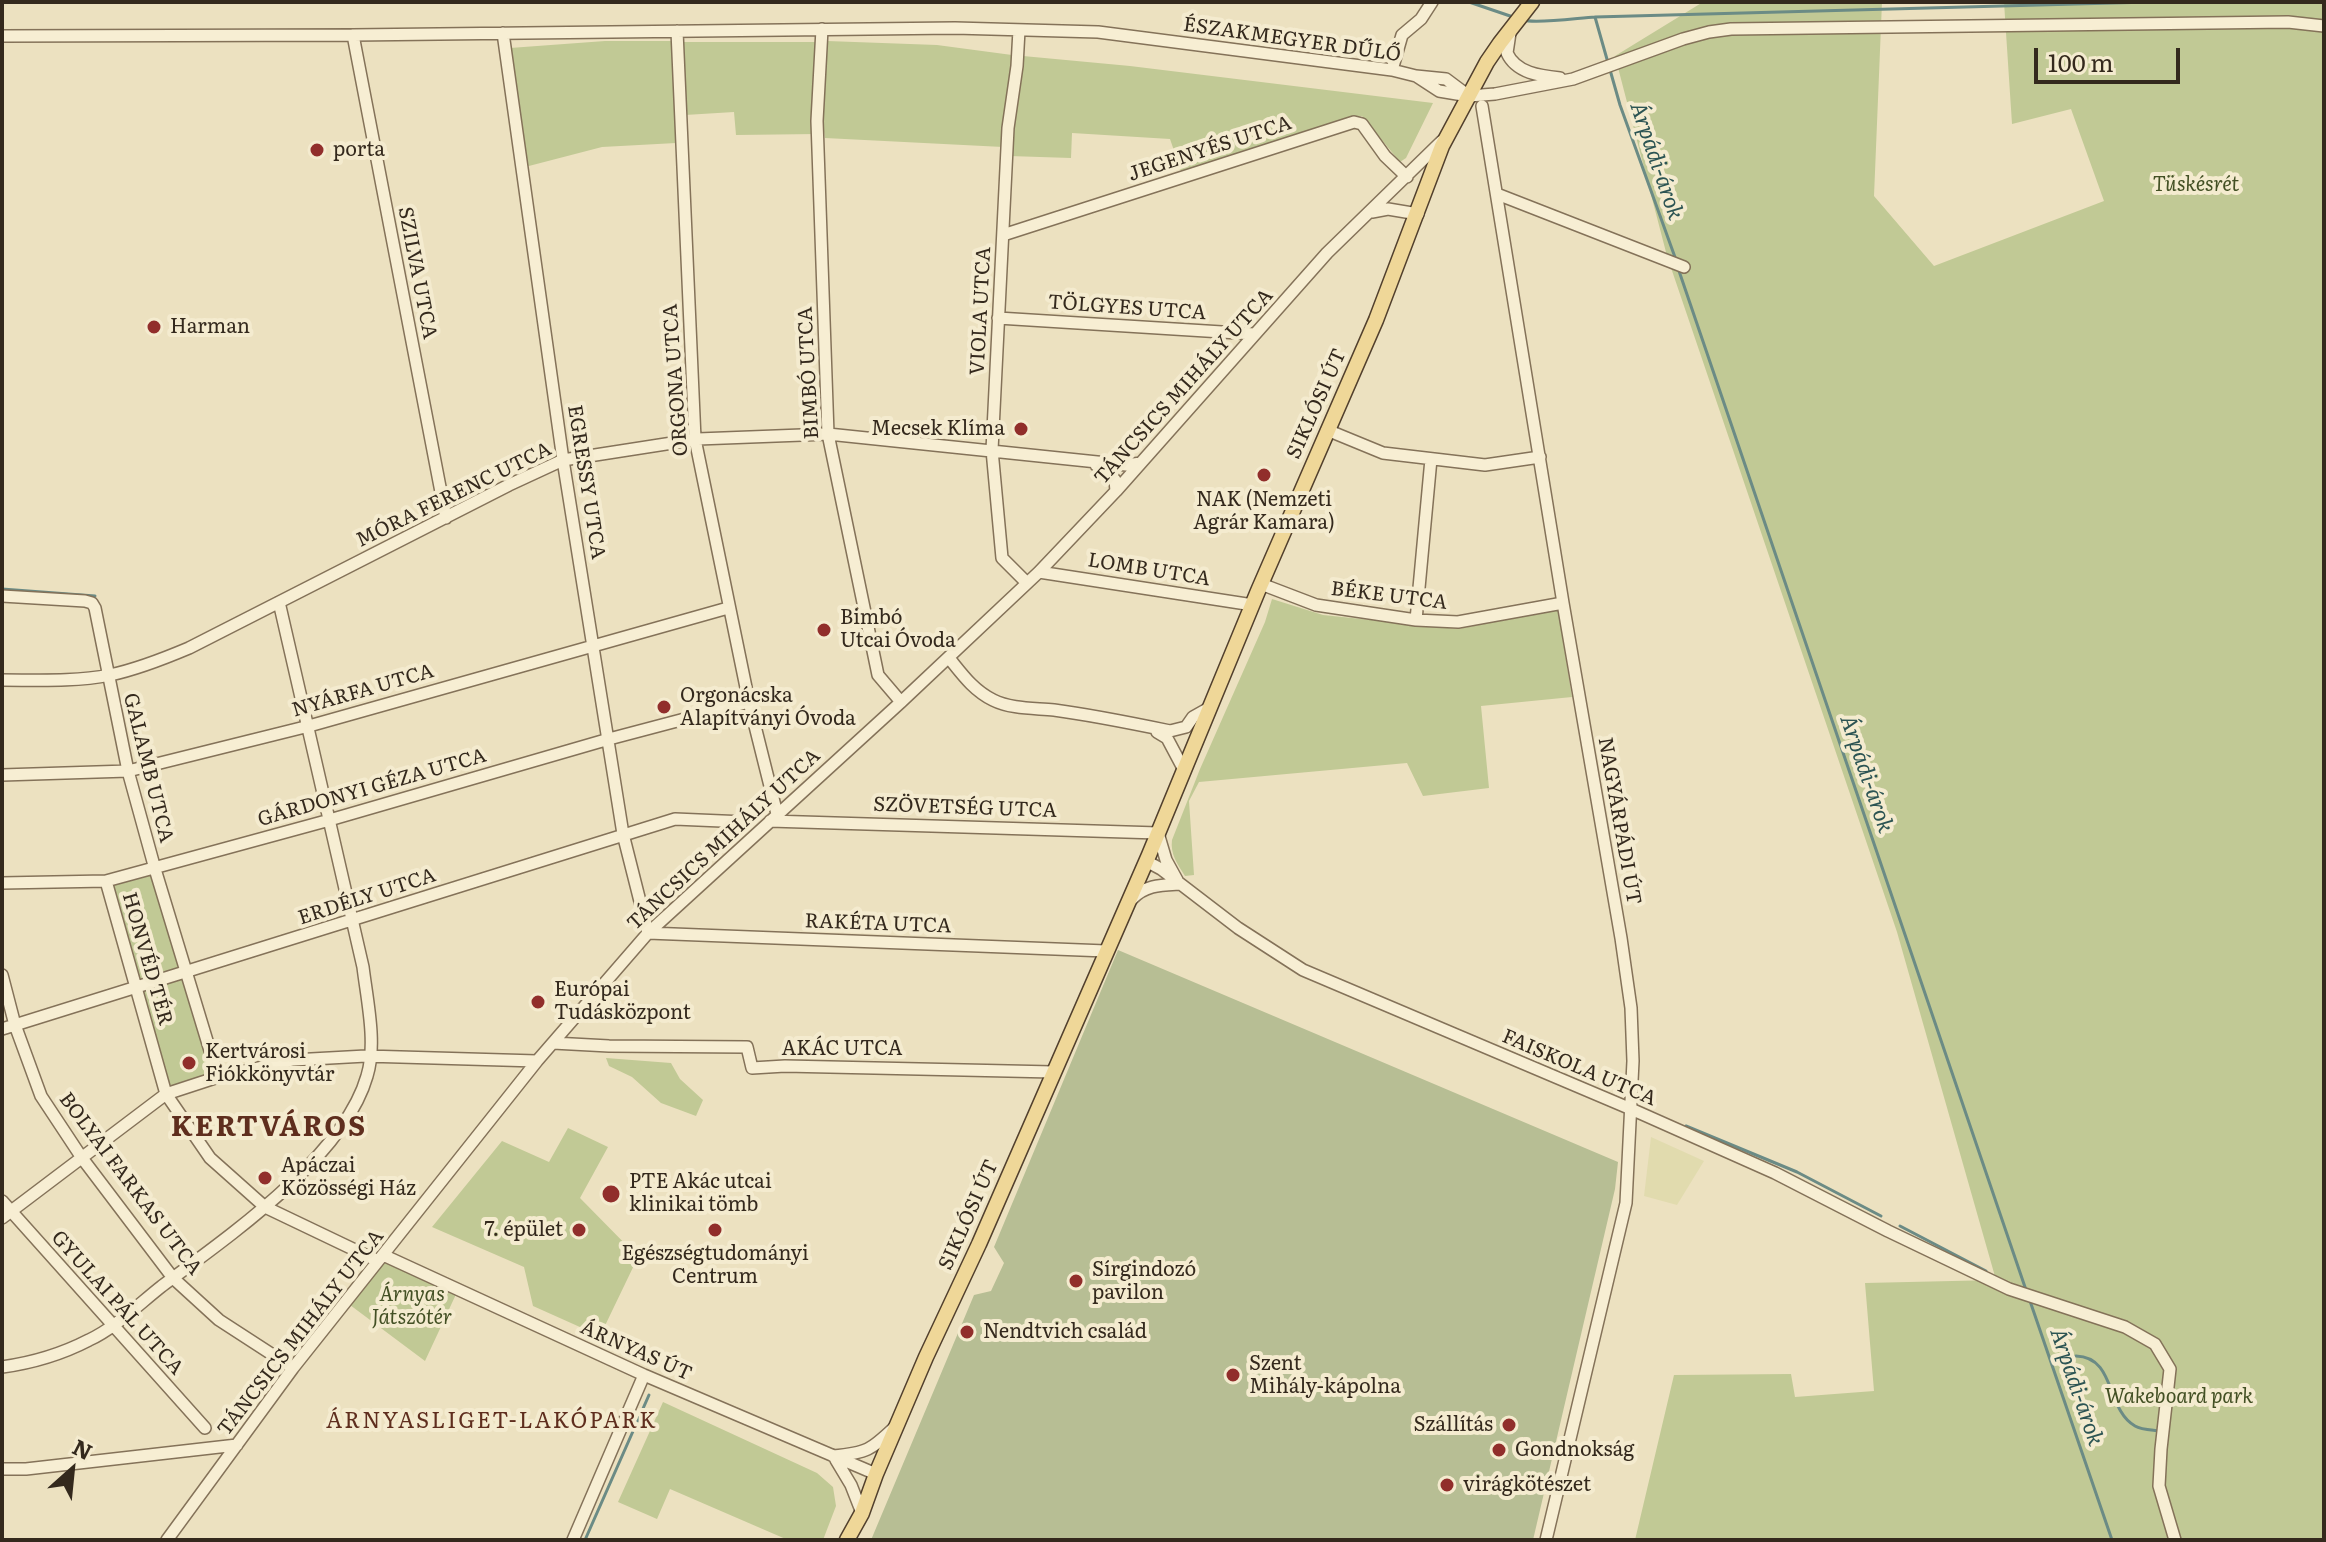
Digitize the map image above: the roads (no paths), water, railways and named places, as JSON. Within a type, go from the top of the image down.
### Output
[{"type":"main road","name":"SIKLÓSI ÚT","points":[[847,1540],[862,1513],[897,1424],[1158,833],[1261,584],[1376,320],[1450,131],[1487,62],[1528,7]]},
{"type":"street","points":[[1392,70],[1402,35],[1421,19],[1432,2]]},
{"type":"street","points":[[1469,96],[1573,79],[1683,39],[1731,29],[2288,22],[2324,26]]},
{"type":"street","points":[[1512,26],[1507,53],[1517,66],[1538,75],[1573,79]]},
{"type":"street","name":"ÉSZAKMEGYER DŰLŐ","points":[[2,36],[353,35],[916,27],[1098,32],[1392,70],[1416,76],[1439,91],[1469,96]]},
{"type":"street","name":"BIMBÓ UTCA","points":[[822,29],[817,121],[828,434],[878,675],[901,702]]},
{"type":"street","name":"VIOLA UTCA","points":[[1019,30],[1008,128],[992,450],[1002,558],[1027,583]]},
{"type":"street","name":"ORGONA UTCA","points":[[677,31],[695,439],[774,817]]},
{"type":"street","name":"EGRESSY UTCA","points":[[503,33],[563,460],[623,834],[648,933]]},
{"type":"street","name":"SZILVA UTCA","points":[[353,35],[446,518]]},
{"type":"street","name":"NAGYÁRPÁDI ÚT","points":[[1482,106],[1631,1008],[1633,1061],[1626,1203],[1546,1540]]},
{"type":"street","name":"JEGENYÉS UTCA","points":[[1003,235],[1354,122],[1362,124],[1385,156],[1407,177]]},
{"type":"street","name":"TÁNCSICS MIHÁLY UTCA","points":[[168,1538],[293,1368],[537,1061],[648,933],[1039,572],[1116,491],[1327,253],[1450,131]]},
{"type":"street","points":[[1497,194],[1679,265]]},
{"type":"street","name":"TÁNCSICS MIHÁLY UTCA","points":[[1359,222],[1378,210],[1418,214]]},
{"type":"street","name":"TÖLGYES UTCA","points":[[998,318],[1254,334]]},
{"type":"street","points":[[1327,430],[1383,453],[1485,465],[1540,457]]},
{"type":"street","name":"MÓRA FERENC UTCA","points":[[2,680],[61,680],[108,675],[146,666],[189,648],[563,460],[695,439],[828,434],[1126,465],[1141,463]]},
{"type":"street","points":[[1416,620],[1431,459]]},
{"type":"street","points":[[1089,461],[1106,470],[1115,480],[1116,491]]},
{"type":"street","name":"LOMB UTCA","points":[[1039,572],[1253,605]]},
{"type":"street","name":"BÉKE UTCA","points":[[1261,584],[1316,605],[1416,620],[1458,622],[1563,603]]},
{"type":"street","name":"GALAMB UTCA","points":[[2,596],[92,603],[95,608],[128,771],[155,869]]},
{"type":"street","points":[[2,1367],[28,1363],[90,1340],[265,1207],[343,1127],[368,1074],[370,1016],[353,920],[279,602]]},
{"type":"street","name":"NYÁRFA UTCA","points":[[2,775],[128,771],[309,726],[728,608]]},
{"type":"street","points":[[949,658],[968,682],[995,701],[1023,708],[1170,731],[1186,727],[1193,717],[1209,708]]},
{"type":"street","name":"GÁRDONYI GÉZA UTCA","points":[[2,883],[106,881],[749,702]]},
{"type":"street","points":[[1134,724],[1167,738],[1184,770]]},
{"type":"street","name":"SZÖVETSÉG UTCA","points":[[774,817],[1158,833]]},
{"type":"street","name":"ERDÉLY UTCA","points":[[2,1029],[675,819],[745,822]]},
{"type":"street","points":[[1127,905],[1139,891],[1179,884],[1166,860],[1158,833]]},
{"type":"street","name":"FAISKOLA UTCA","points":[[1146,861],[1238,928],[1303,970],[1775,1173],[2009,1289],[2125,1327],[2155,1344],[2170,1369],[2159,1486],[2175,1540]]},
{"type":"street","name":"HONVÉD TÉR","points":[[155,869],[218,1077]]},
{"type":"street","name":"HONVÉD TÉR","points":[[106,881],[166,1094],[210,1158],[265,1207]]},
{"type":"street","name":"RAKÉTA UTCA","points":[[648,933],[1106,951]]},
{"type":"street","name":"BOLYAI FARKAS UTCA","points":[[2,975],[15,1025],[41,1096],[82,1158],[173,1278],[219,1320],[293,1368]]},
{"type":"street","name":"AKÁC UTCA","points":[[553,1043],[747,1047],[752,1068],[800,1066],[1053,1072]]},
{"type":"street","points":[[7,1215],[166,1094],[218,1077],[293,1060],[370,1056],[537,1061]]},
{"type":"street","name":"GYULAI PÁL UTCA","points":[[2,1201],[7,1215],[205,1428]]},
{"type":"street","name":"ÁRNYAS ÚT","points":[[265,1207],[468,1292],[644,1375],[876,1474]]},
{"type":"street","points":[[573,1540],[644,1375]]},
{"type":"street","points":[[862,1513],[847,1476],[833,1456],[854,1454],[874,1447],[897,1424]]},
{"type":"street","points":[[2,1469],[26,1469],[237,1445]]},
{"type":"waterway","points":[[1469,2],[1516,18]]},
{"type":"waterway","points":[[1523,20],[2150,2]]},
{"type":"waterway","name":"Árpádi-árok","points":[[1595,17],[1620,105],[1676,260]]},
{"type":"waterway","name":"Árpádi-árok","points":[[1678,268],[2026,1290]]},
{"type":"waterway","points":[[2,589],[95,596]]},
{"type":"waterway","points":[[1686,1126],[1797,1172],[1881,1216]]},
{"type":"waterway","points":[[1900,1226],[1986,1271]]},
{"type":"waterway","name":"Árpádi-árok","points":[[2030,1301],[2112,1540]]},
{"type":"waterway","points":[[2076,1356],[2098,1365],[2126,1418],[2135,1426],[2159,1431]]},
{"type":"waterway","points":[[2050,1359],[2061,1358]]},
{"type":"waterway","points":[[585,1540],[649,1395]]},
{"type":"place","name":"porta","points":[[317,150]]},
{"type":"place","name":"Harman","points":[[154,327]]},
{"type":"place","name":"Mecsek Klíma","points":[[1021,429]]},
{"type":"place","name":"NAK (Nemzeti Agrár Kamara)","points":[[1264,475]]},
{"type":"place","name":"Bimbó Utcai Óvoda","points":[[824,630]]},
{"type":"place","name":"Orgonácska Alapítványi Óvoda","points":[[664,707]]},
{"type":"place","name":"Európai Tudásközpont","points":[[538,1002]]},
{"type":"place","name":"Kertvárosi Fiókkönyvtár","points":[[189,1063]]},
{"type":"place","name":"Apáczai Közösségi Ház","points":[[265,1178]]},
{"type":"place","name":"PTE Akác utcai klinikai tömb","points":[[611,1194]]},
{"type":"place","name":"7. épület","points":[[579,1230]]},
{"type":"place","name":"Egészségtudományi Centrum","points":[[715,1230]]},
{"type":"place","name":"Sírgindozó pavilon","points":[[1076,1281]]},
{"type":"place","name":"Nendtvich család","points":[[967,1332]]},
{"type":"place","name":"Szent Mihály-kápolna","points":[[1233,1375]]},
{"type":"place","name":"Szállítás","points":[[1509,1425]]},
{"type":"place","name":"Gondnokság","points":[[1499,1450]]},
{"type":"place","name":"virágkötészet","points":[[1447,1485]]},
{"type":"district","name":"KERTVÁROS","points":[[269,1128]]},
{"type":"district","name":"ÁRNYASLIGET-LAKÓPARK","points":[[492,1422]]},
{"type":"park label","name":"Tüskésrét","points":[[2196,185]]},
{"type":"park label","name":"Árnyas Játszótér","points":[[412,1306]]},
{"type":"park label","name":"Wakeboard park","points":[[2179,1397]]}]
